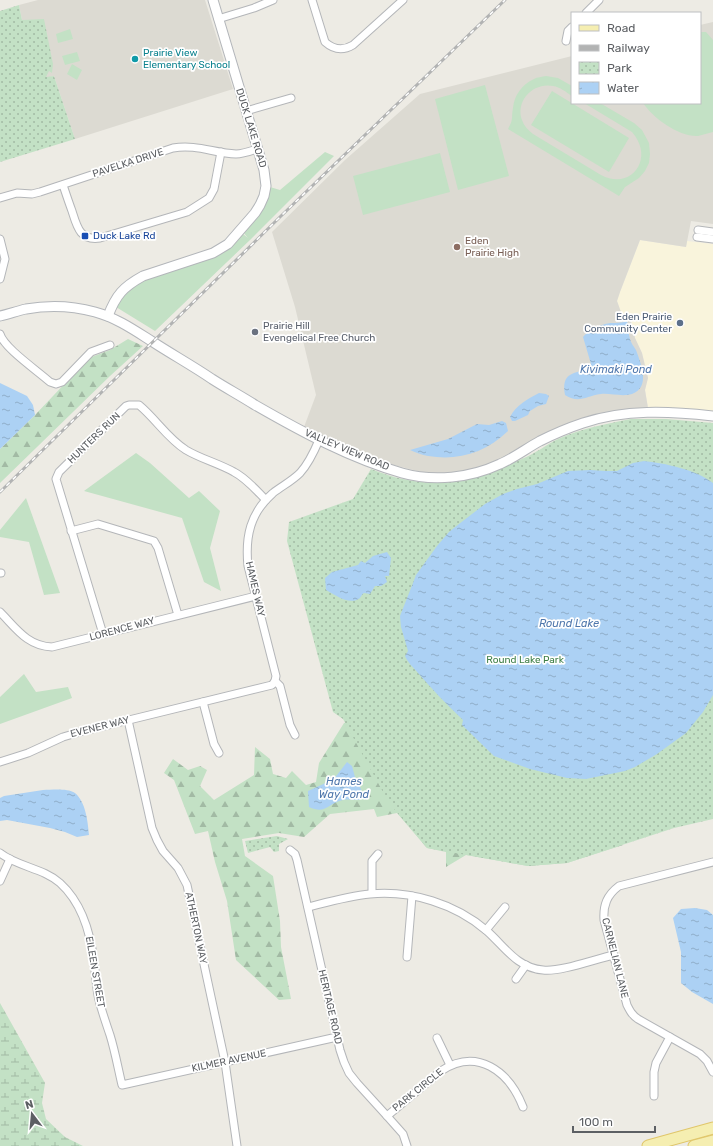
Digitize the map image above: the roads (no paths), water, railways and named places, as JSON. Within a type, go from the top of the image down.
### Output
[{"type":"main road","points":[[648,1146],[713,1128]]},
{"type":"main road","points":[[694,1146],[713,1140]]},
{"type":"street","name":"DUCK LAKE ROAD","points":[[108,316],[118,295],[135,280],[213,253],[228,244],[255,213],[264,196],[266,186],[264,170],[213,0]]},
{"type":"street","points":[[218,19],[266,4],[273,0]]},
{"type":"street","points":[[312,0],[325,42],[336,49],[342,49],[353,45],[403,0]]},
{"type":"street","points":[[587,12],[599,0]]},
{"type":"street","points":[[566,42],[568,31],[571,28]]},
{"type":"street","points":[[246,111],[291,98]]},
{"type":"street","name":"PAVELKA DRIVE","points":[[0,198],[18,193],[32,194],[40,192],[183,146],[237,154],[257,149]]},
{"type":"street","points":[[63,185],[79,230],[84,238],[100,238],[191,210],[205,201],[212,194],[221,152]]},
{"type":"street","points":[[713,232],[698,233],[713,239]]},
{"type":"street","points":[[0,240],[5,259],[0,280]]},
{"type":"street","name":"VALLEY VIEW ROAD","points":[[0,316],[25,309],[47,306],[82,309],[108,316],[129,327],[213,380],[290,425],[319,440],[353,455],[402,473],[420,476],[447,478],[493,468],[540,441],[561,431],[595,419],[619,415],[656,412],[713,416]]},
{"type":"street","points":[[0,334],[7,346],[50,382],[56,384],[62,382],[91,352],[110,345]]},
{"type":"street","name":"HUNTERS RUN","points":[[103,634],[56,479],[57,475],[129,405],[139,405],[179,445],[192,453],[234,472],[266,500]]},
{"type":"street","name":"HAMES WAY","points":[[295,735],[290,725],[280,686],[275,681],[276,676],[248,566],[247,542],[253,520],[258,510],[274,492],[293,480],[301,472],[311,458],[319,440]]},
{"type":"street","points":[[71,531],[98,524],[154,541],[158,548],[178,615]]},
{"type":"street","name":"LORENCE WAY","points":[[0,612],[28,640],[35,644],[43,647],[60,646],[256,596]]},
{"type":"street","name":"EVENER WAY","points":[[0,762],[28,753],[63,737],[272,685],[275,681]]},
{"type":"street","points":[[203,702],[214,744],[219,753]]},
{"type":"street","name":"ATHERTON WAY","points":[[128,720],[152,828],[163,851],[178,868],[187,885],[225,1062],[237,1146]]},
{"type":"street","name":"HERITAGE ROAD","points":[[290,850],[295,854],[297,860],[344,1062],[349,1073],[357,1083],[403,1134],[407,1146]]},
{"type":"street","name":"EILEEN STREET","points":[[0,854],[38,870],[59,883],[68,892],[83,917],[92,946],[98,998],[114,1048],[122,1085]]},
{"type":"street","points":[[372,894],[372,861],[378,854]]},
{"type":"street","points":[[0,881],[10,859]]},
{"type":"street","name":"CARNELIAN LANE","points":[[713,862],[619,886],[608,897],[604,912],[604,920],[627,1005],[633,1016],[700,1054],[707,1061],[713,1072]]},
{"type":"street","points":[[308,907],[351,897],[372,894],[387,893],[412,896],[437,903],[467,916],[486,930],[514,958],[526,965],[543,970],[555,970],[614,954]]},
{"type":"street","points":[[407,957],[412,896]]},
{"type":"street","points":[[486,930],[505,907]]},
{"type":"street","points":[[516,979],[526,965]]},
{"type":"street","name":"KILMER AVENUE","points":[[122,1085],[337,1037]]},
{"type":"street","points":[[654,1096],[654,1072],[656,1063],[670,1037]]},
{"type":"street","name":"PARK CIRCLE","points":[[437,1038],[450,1065]]},
{"type":"street","name":"PARK CIRCLE","points":[[387,1116],[441,1071],[450,1065],[466,1061],[476,1061],[493,1067],[507,1080],[519,1097],[523,1107]]},
{"type":"water","name":"Kivimaki Pond","points":[[627,321],[630,339],[636,350],[642,368],[643,381],[638,391],[628,395],[601,394],[583,399],[574,399],[565,395],[564,387],[567,378],[574,373],[590,367],[591,364],[583,337],[596,327],[608,323]]},
{"type":"water","points":[[0,383],[27,396],[33,405],[35,415],[0,449]]},
{"type":"water","points":[[539,393],[549,396],[546,404],[538,406],[530,411],[528,415],[512,421],[510,417],[516,409]]},
{"type":"water","points":[[502,421],[506,423],[508,431],[490,445],[471,454],[439,457],[426,456],[410,450],[448,439],[477,424],[489,425]]},
{"type":"water","name":"Round Lake","points":[[644,461],[670,465],[689,471],[706,478],[713,483],[713,695],[703,712],[686,733],[657,754],[625,771],[586,779],[567,778],[530,769],[494,756],[462,725],[463,720],[445,703],[409,663],[405,656],[408,651],[401,627],[400,616],[416,575],[449,532],[485,504],[503,494],[537,484],[568,471],[617,471],[633,463]]},
{"type":"water","points":[[387,552],[391,558],[389,576],[385,576],[387,582],[381,586],[375,586],[370,594],[364,593],[360,598],[352,601],[338,597],[326,590],[325,578],[332,572],[358,565],[361,561],[365,563],[373,556]]},
{"type":"water","name":"Hames Way Pond","points":[[347,762],[352,766],[355,777],[361,789],[362,797],[360,800],[338,801],[319,810],[309,807],[308,791],[332,780]]},
{"type":"water","points":[[43,790],[64,790],[75,793],[79,797],[84,807],[89,835],[77,837],[50,828],[7,820],[0,821],[0,798],[4,796]]},
{"type":"water","points":[[695,908],[707,910],[713,915],[713,1004],[692,992],[681,983],[681,952],[673,918],[681,909]]},
{"type":"railway","points":[[0,492],[281,216],[505,0]]},
{"type":"place","name":"Prairie View Elementary School","points":[[135,59]]},
{"type":"place","name":"Duck Lake Rd","points":[[85,236]]},
{"type":"place","name":"Eden Prairie High","points":[[457,247]]},
{"type":"place","name":"Eden Prairie Community Center","points":[[680,323]]},
{"type":"place","name":"Prairie Hill Evengelical Free Church","points":[[255,332]]},
{"type":"park label","name":"Round Lake Park","points":[[525,660]]}]
